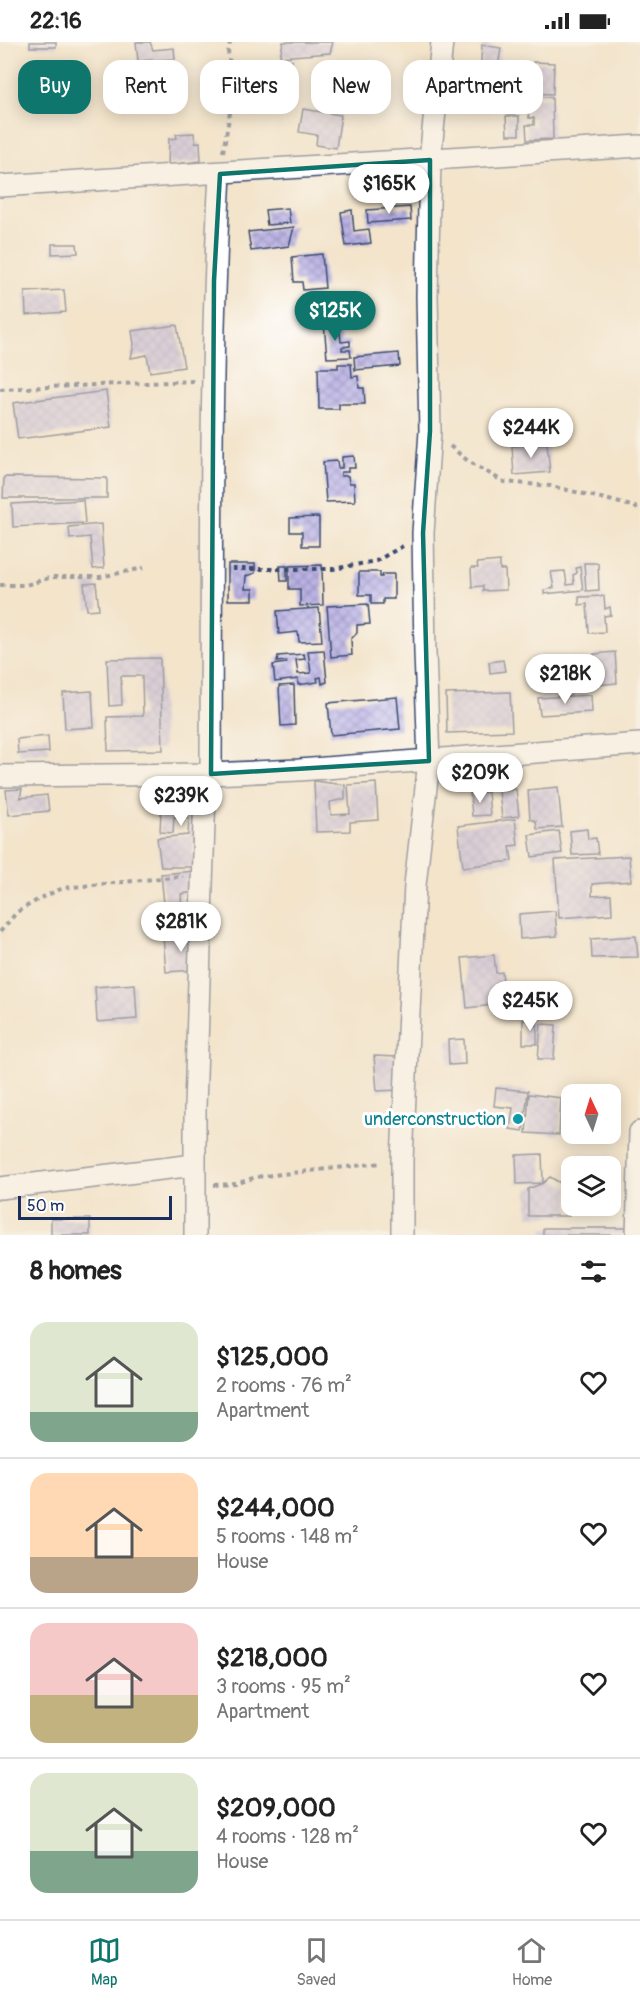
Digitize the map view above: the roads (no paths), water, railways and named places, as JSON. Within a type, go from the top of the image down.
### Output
[{"type":"street","points":[[402,1235],[402,1160],[415,885],[429,761],[423,533],[430,431],[427,296],[429,160],[442,42]]},
{"type":"street","points":[[0,186],[640,146]]},
{"type":"street","points":[[195,1235],[202,874],[205,791],[211,774],[210,571],[214,281],[220,174]]},
{"type":"street","points":[[0,776],[211,774],[429,761],[640,744]]},
{"type":"street","points":[[638,1235],[640,1132]]},
{"type":"street","points":[[0,1188],[196,1174]]},
{"type":"place","name":"underconstruction","points":[[518,1119]]}]
